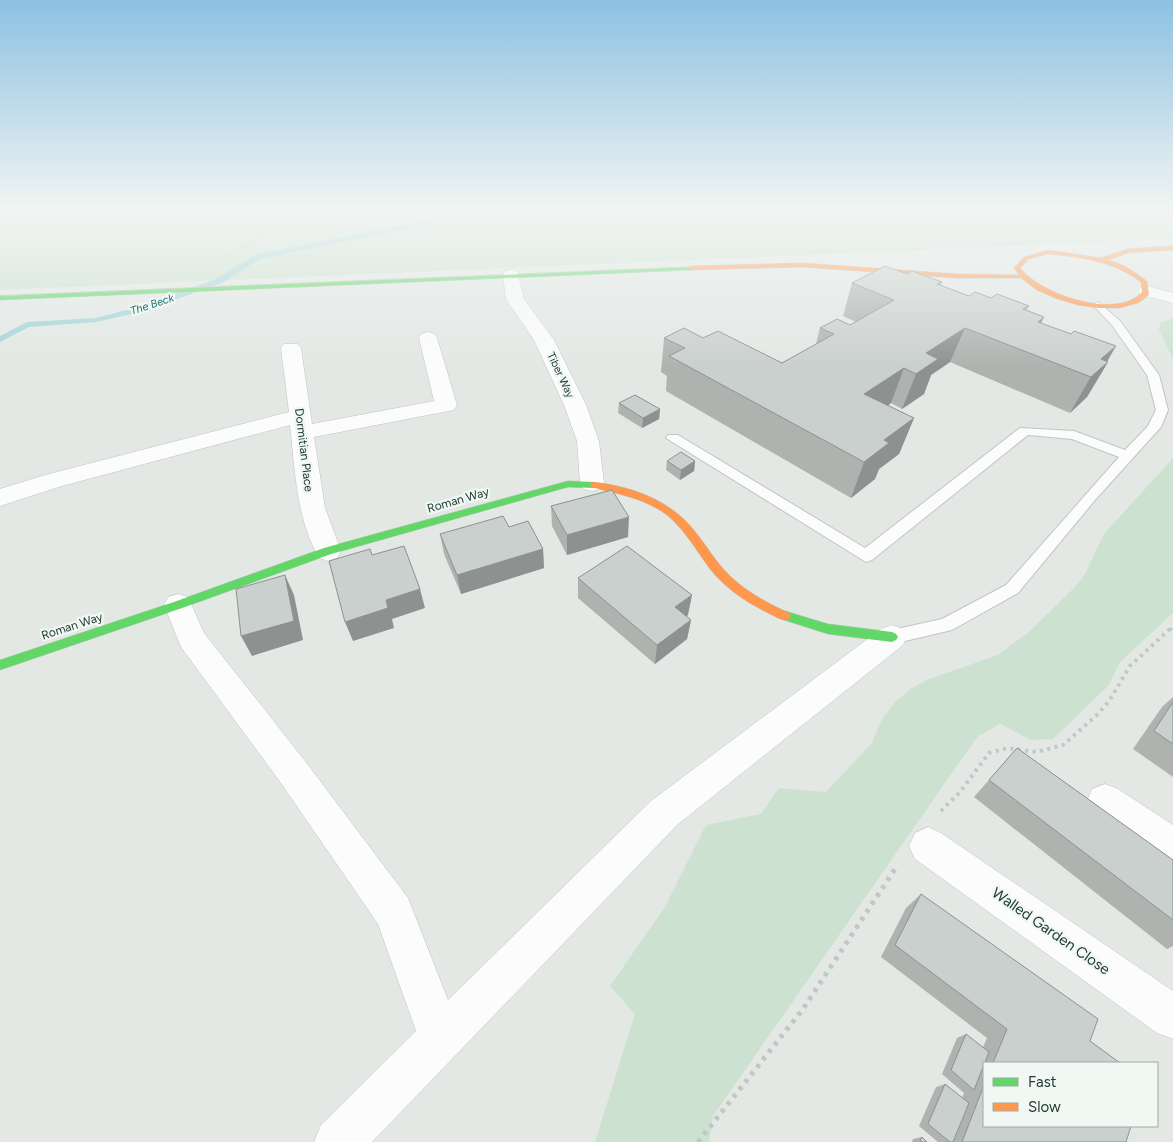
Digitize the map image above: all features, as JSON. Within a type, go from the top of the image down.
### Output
[{"type":"main road","points":[[1020,261],[1016,269],[1019,277],[1029,284],[1060,298],[1098,306],[1118,306],[1135,302],[1143,297],[1147,291],[1146,284],[1140,277],[1120,266],[1106,261]]},
{"type":"main road","points":[[0,298],[797,264],[948,277],[1019,277]]},
{"type":"main road","name":"Roman Way","points":[[0,665],[178,605],[328,551],[568,484],[592,483],[612,486],[665,509],[687,529],[706,557],[732,585],[768,609],[807,625],[846,634],[892,637]]},
{"type":"street","name":"Tiber Way","points":[[511,275],[515,299],[544,340],[575,405],[588,441],[592,483]]},
{"type":"street","points":[[1147,291],[1173,298]]},
{"type":"street","points":[[0,498],[54,480],[301,425],[446,405],[428,338]]},
{"type":"street","name":"Dormitian Place","points":[[291,348],[312,508],[328,551]]},
{"type":"street","points":[[178,605],[192,639],[294,772],[394,912],[441,1038]]},
{"type":"street","points":[[338,1142],[664,813],[892,637]]},
{"type":"street","points":[[1105,801],[1173,846]]},
{"type":"street","name":"Walled Garden Close","points":[[922,842],[1173,1016]]},
{"type":"lane","points":[[892,637],[946,625],[1012,589],[1154,427],[1162,410],[1153,375],[1116,323],[1098,306]]},
{"type":"lane","points":[[673,438],[866,556],[1025,431],[1074,434],[1128,456]]},
{"type":"path","points":[[698,1142],[803,1009],[922,842],[989,753],[1007,748],[1036,752],[1054,749],[1063,745],[1103,708],[1130,666],[1173,626]]},
{"type":"green space","points":[[0,261],[660,261],[0,290]]},
{"type":"green space","points":[[1173,318],[1173,359],[1159,330],[1160,323]]},
{"type":"green space","points":[[1173,458],[1173,613],[1120,662],[1109,685],[1053,739],[1031,740],[1000,724],[977,737],[713,1116],[709,1142],[595,1142],[635,1014],[610,986],[665,907],[706,825],[761,814],[779,788],[826,792],[871,744],[883,718],[896,701],[912,688],[929,679],[998,655],[1030,631],[1076,586],[1085,574],[1104,534]]},
{"type":"building","points":[[885,266],[907,274],[912,271],[942,282],[937,284],[969,296],[975,292],[991,298],[997,294],[1029,306],[1023,309],[1044,317],[1038,322],[1071,334],[1074,331],[1116,346],[1101,359],[1108,362],[1091,377],[965,328],[926,353],[938,359],[916,374],[904,368],[864,394],[914,418],[884,440],[889,443],[864,462],[669,356],[685,348],[664,338],[684,328],[703,338],[718,331],[782,363],[834,334],[820,328],[837,319],[850,325],[894,300],[852,283]]},
{"type":"building","points":[[635,395],[660,409],[643,418],[619,403]]},
{"type":"building","points":[[681,452],[695,461],[681,470],[667,461]]},
{"type":"building","points":[[612,490],[629,517],[567,535],[551,506]]},
{"type":"building","points":[[503,516],[509,527],[528,521],[543,549],[457,575],[440,534]]},
{"type":"building","points":[[404,546],[420,589],[386,600],[388,608],[345,622],[329,561],[370,549],[372,555]]},
{"type":"building","points":[[627,546],[692,595],[675,607],[691,620],[657,645],[578,578]]},
{"type":"building","points":[[285,575],[294,621],[241,636],[236,589]]},
{"type":"building","points":[[1173,702],[1173,744],[1154,731]]},
{"type":"building","points":[[1017,748],[1173,860],[1173,920],[989,780]]},
{"type":"building","points":[[921,894],[1098,1019],[1090,1041],[1119,1062],[993,1062],[1007,1029],[895,945]]},
{"type":"building","points":[[966,1034],[989,1052],[985,1062],[983,1062],[983,1067],[974,1090],[951,1070]]},
{"type":"building","points":[[945,1084],[969,1103],[953,1142],[950,1142],[928,1124]]},
{"type":"building","points":[[983,1088],[983,1127],[1131,1127],[1126,1142],[962,1142]]},
{"type":"building","points":[[922,1137],[927,1142],[920,1142]]},
{"type":"waterway","name":"The Beck","points":[[0,339],[27,325],[96,320],[137,310],[219,281],[251,261]]},
{"type":"traffic: fast","points":[[0,298],[691,268]]},
{"type":"traffic: fast","points":[[0,665],[178,605],[328,551],[568,484],[595,485]]},
{"type":"traffic: fast","points":[[785,616],[828,629],[892,637]]},
{"type":"traffic: slow","points":[[1022,261],[1017,268],[1025,279],[1040,289],[1078,303],[1119,306],[1135,301],[1146,293],[1144,281],[1123,268],[1106,261]]},
{"type":"traffic: slow","points":[[691,268],[803,265],[957,276],[1019,277]]},
{"type":"traffic: slow","points":[[595,485],[634,494],[659,505],[680,521],[724,577],[753,599],[785,616]]}]
